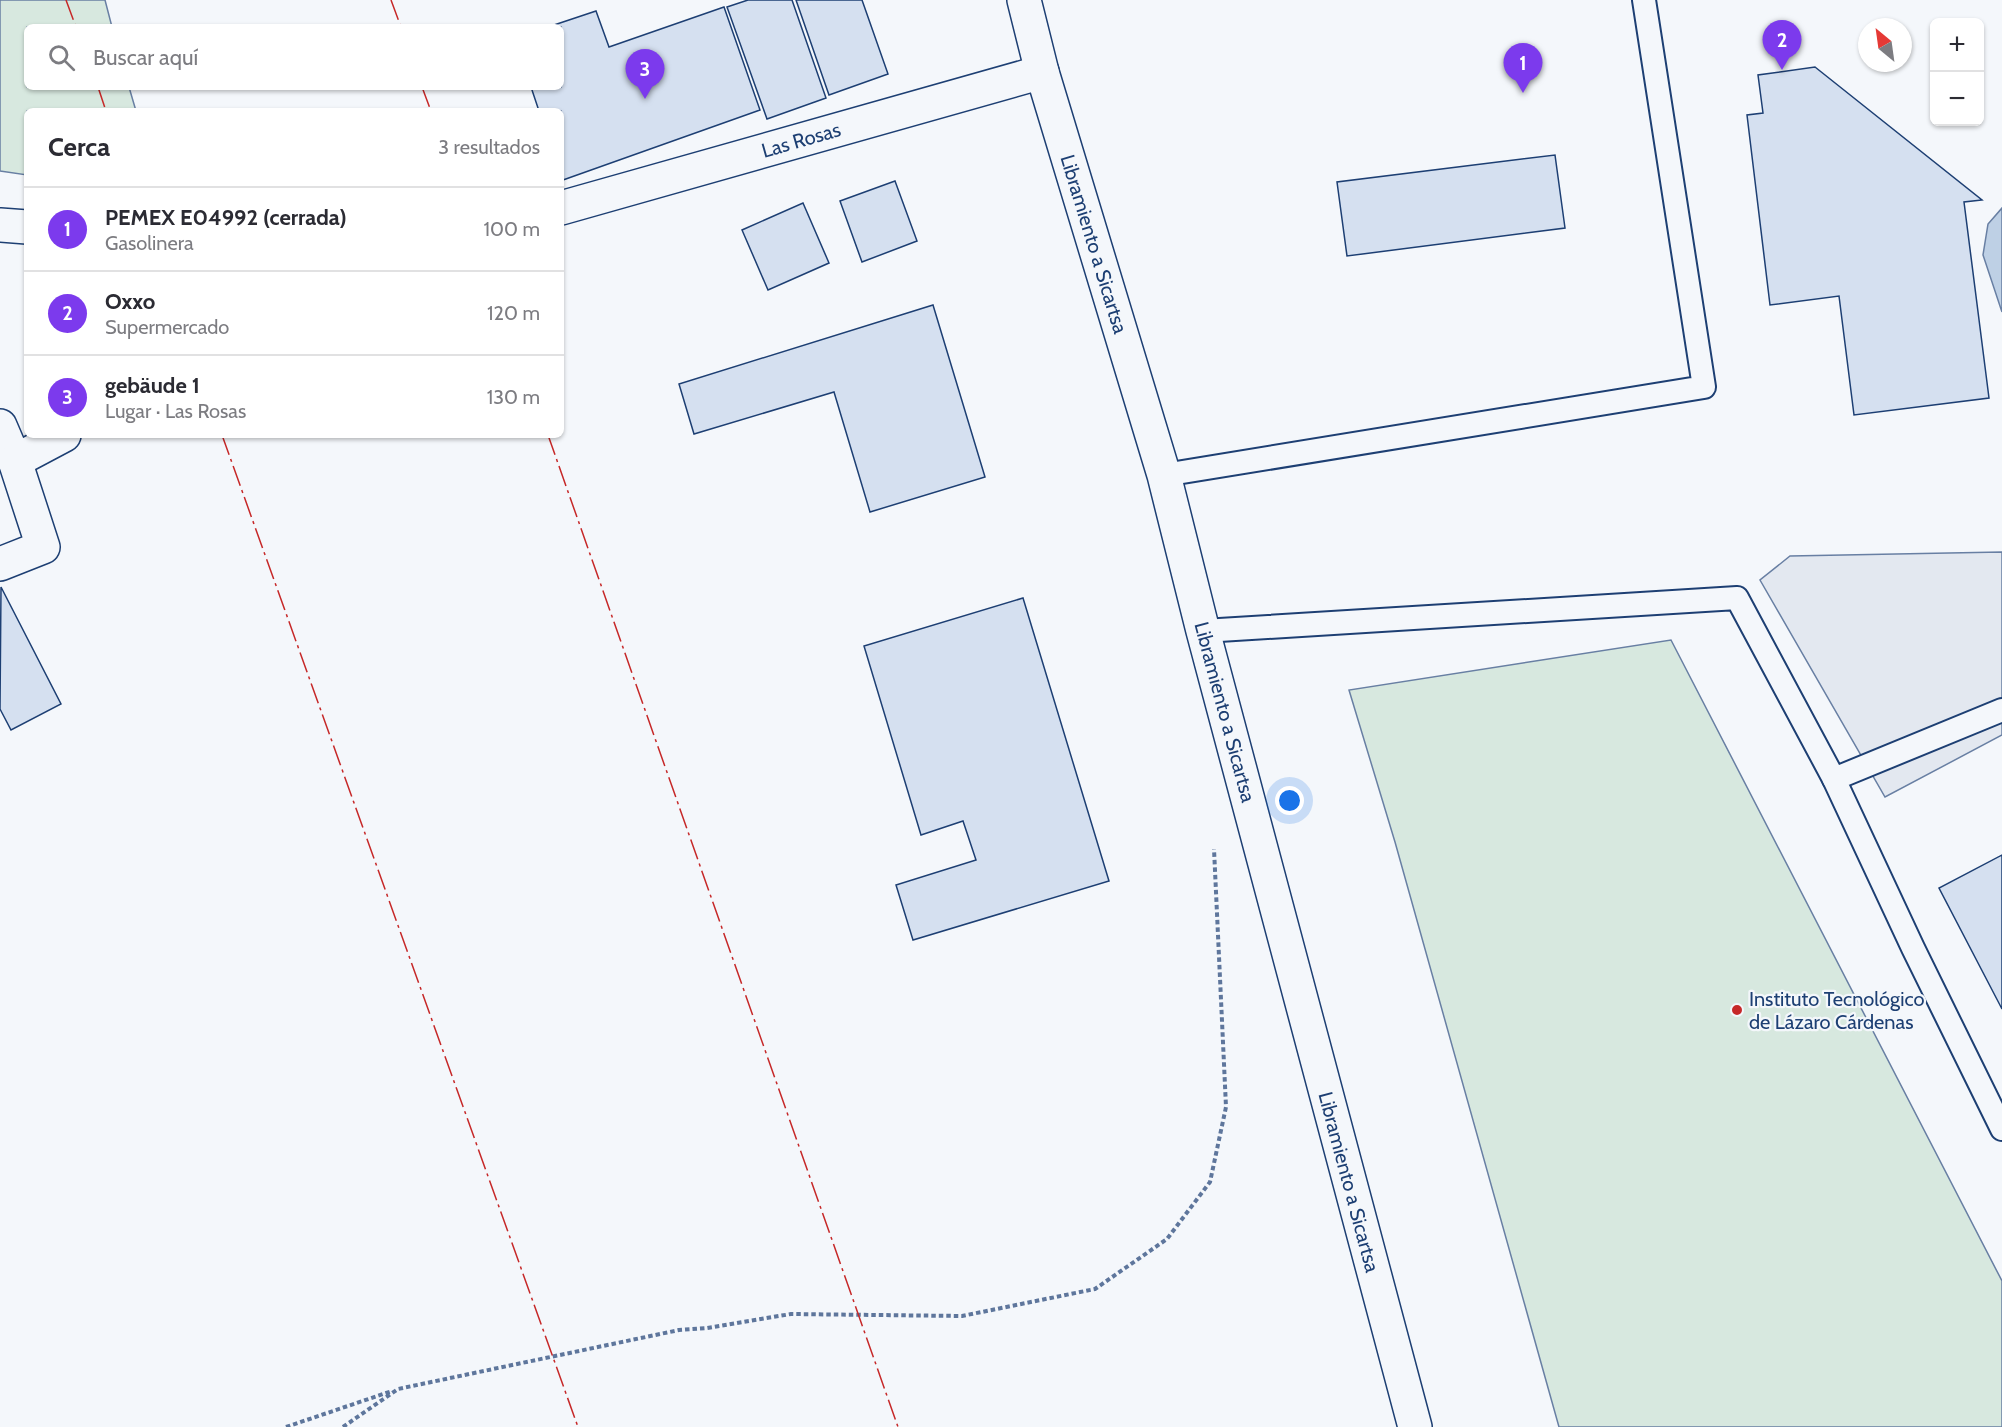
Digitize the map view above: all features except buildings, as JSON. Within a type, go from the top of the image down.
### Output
[{"type":"main road","name":"Libramiento a Sicartsa","points":[[1024,0],[1042,72],[1164,475],[1203,631],[1415,1427]]},
{"type":"main road","name":"Las Rosas","points":[[564,207],[1042,72]]},
{"type":"main road","points":[[0,225],[24,227]]},
{"type":"main road","points":[[0,426],[15,461],[43,548],[0,564]]},
{"type":"main road","points":[[15,461],[58,438]]},
{"type":"lane","points":[[1164,475],[1704,387],[1644,0]]},
{"type":"lane","points":[[1203,631],[1737,598],[1834,779],[2002,1130]]},
{"type":"lane","points":[[1834,779],[2002,710]]},
{"type":"path","points":[[286,1427],[398,1389],[679,1330],[707,1328],[791,1314],[962,1316],[1095,1289],[1167,1239],[1210,1182],[1226,1107],[1213,845]]},
{"type":"path","points":[[343,1427],[398,1389]]},
{"type":"shaded area","points":[[0,0],[105,0],[111,24],[24,24],[24,90],[130,90],[135,108],[24,108],[24,175],[0,171]]},
{"type":"shaded area","points":[[2002,552],[2002,735],[1885,797],[1760,580],[1790,556]]},
{"type":"shaded area","name":"Instituto Tecnológico de Lázaro Cárdenas","points":[[1671,640],[2002,1281],[2002,1427],[1559,1427],[1395,842],[1349,690]]},
{"type":"water","points":[[2002,208],[2002,312],[1983,255],[1988,224]]},
{"type":"power","points":[[66,0],[75,24]]},
{"type":"power","points":[[391,0],[400,24]]},
{"type":"power","points":[[99,90],[105,108]]},
{"type":"power","points":[[423,90],[430,108]]},
{"type":"power","points":[[223,438],[578,1427]]},
{"type":"power","points":[[549,438],[898,1427]]},
{"type":"place","name":"Oxxo","points":[[1782,70]]},
{"type":"place","name":"PEMEX E04992 (cerrada)","points":[[1523,93]]},
{"type":"place","name":"gebäude 1","points":[[645,99]]},
{"type":"place","name":"Instituto Tecnológico de Lázaro Cárdenas","points":[[1737,1010]]}]
